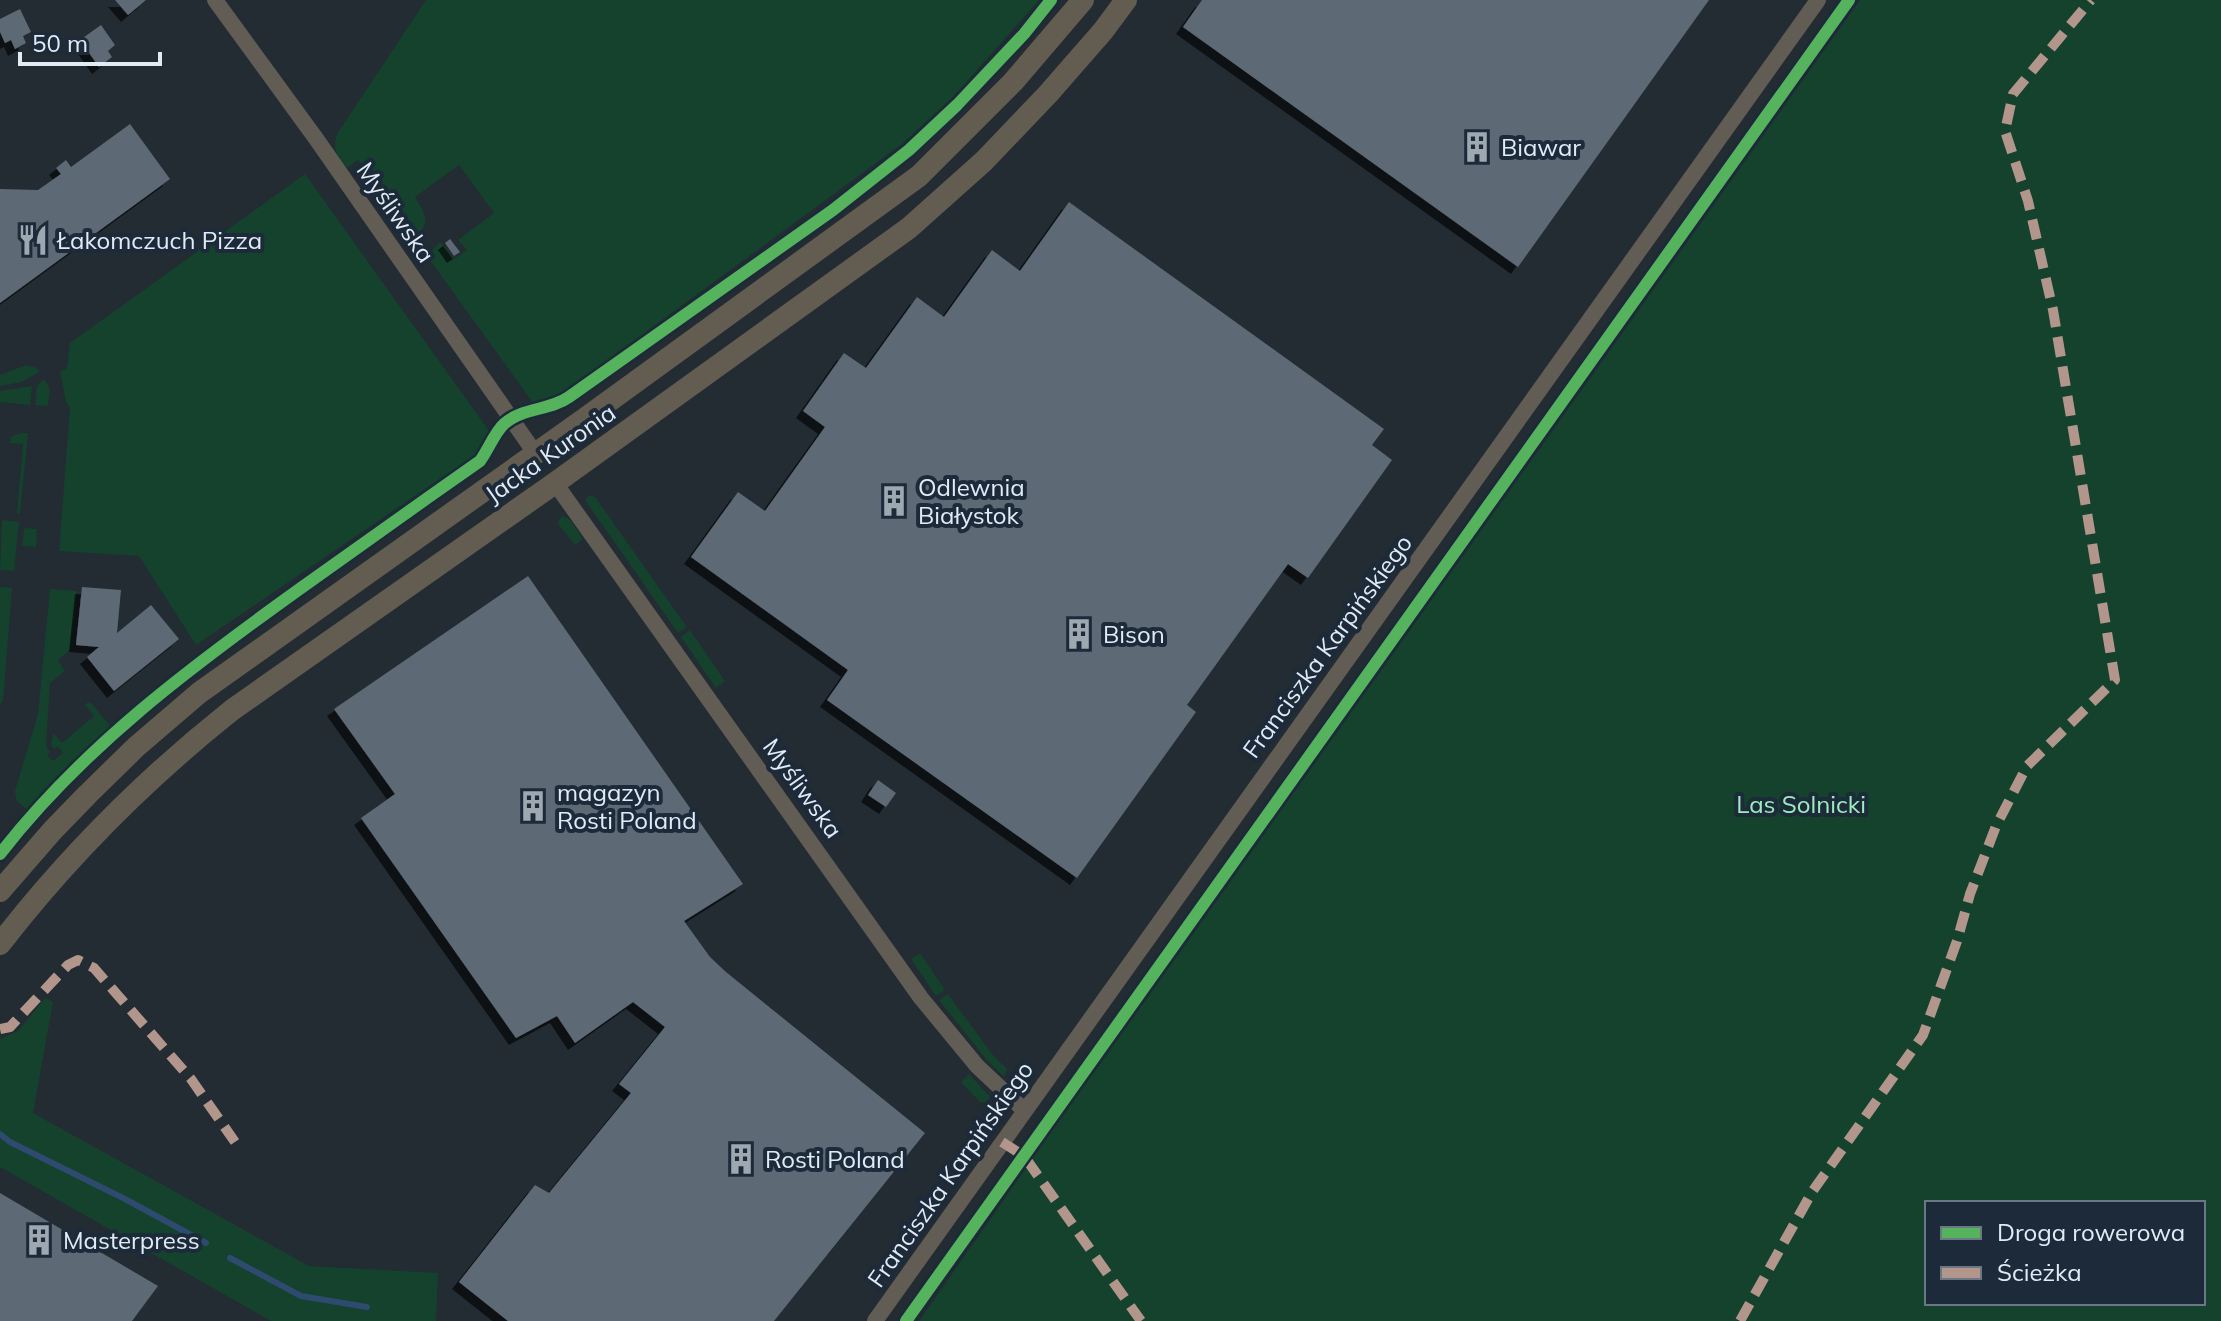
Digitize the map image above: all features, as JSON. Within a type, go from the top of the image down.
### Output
[{"type":"main road","name":"Jacka Kuronia","points":[[0,891],[88,794],[136,747],[199,693],[919,176],[1013,82],[1083,0]]},
{"type":"main road","name":"Jacka Kuronia","points":[[0,944],[41,891],[84,844],[126,802],[232,710],[555,483],[909,228],[984,161],[1048,94],[1126,0]]},
{"type":"main road","points":[[535,453],[555,483]]},
{"type":"street","name":"Myśliwska","points":[[215,0],[317,140],[535,453]]},
{"type":"street","name":"Franciszka Karpińskiego","points":[[875,1321],[1818,0]]},
{"type":"street","name":"Myśliwska","points":[[555,483],[921,998],[977,1066],[1025,1111]]},
{"type":"green space","points":[[426,0],[1039,0],[954,96],[902,144],[557,397],[533,403],[427,256],[440,242],[454,259],[467,250],[458,240],[494,213],[459,165],[415,197],[425,223],[414,238],[358,160],[347,168],[335,149],[337,134]]},
{"type":"green space","name":"Las Solnicki","points":[[1860,0],[2221,0],[2221,1321],[919,1321]]},
{"type":"green space","points":[[305,174],[490,432],[478,453],[196,645],[139,556],[59,551],[70,408],[60,372],[67,368],[70,343]]},
{"type":"green space","points":[[26,365],[37,368],[39,372],[22,382],[0,386],[0,375]]},
{"type":"green space","points":[[44,379],[50,389],[48,406],[35,405],[37,386]]},
{"type":"green space","points":[[32,386],[30,405],[0,402],[0,391]]},
{"type":"green space","points":[[28,433],[20,514],[17,513],[23,444],[9,443],[12,436]]},
{"type":"green space","points":[[590,495],[595,497],[687,627],[678,633],[585,500]]},
{"type":"green space","points":[[563,516],[570,520],[583,539],[575,545],[558,524]]},
{"type":"green space","points":[[2,520],[19,522],[14,571],[0,570]]},
{"type":"green space","points":[[24,528],[37,529],[36,547],[22,546]]},
{"type":"green space","points":[[0,587],[12,588],[3,701],[0,704]]},
{"type":"green space","points":[[50,589],[77,591],[70,650],[58,660],[65,671],[50,683],[46,746],[50,752],[47,755],[53,761],[63,753],[58,746],[54,749],[51,745],[53,733],[62,743],[94,716],[85,705],[88,702],[111,727],[26,809],[16,800],[15,791],[38,714]]},
{"type":"green space","points":[[690,630],[725,681],[716,688],[681,637]]},
{"type":"green space","points":[[920,953],[945,990],[936,996],[911,959]]},
{"type":"green space","points":[[948,994],[992,1054],[1007,1069],[1004,1077],[939,1000]]},
{"type":"green space","points":[[45,998],[53,1002],[33,1113],[309,1266],[438,1273],[436,1321],[271,1321],[0,1167],[0,1039],[18,1031]]},
{"type":"green space","points":[[969,1074],[990,1097],[986,1103],[980,1102],[961,1082]]},
{"type":"building","points":[[115,0],[146,0],[128,15]]},
{"type":"building","name":"Biawar","points":[[1202,0],[1709,0],[1518,267],[1183,27]]},
{"type":"building","points":[[20,9],[31,32],[23,36],[26,43],[15,49],[11,40],[5,43],[0,32],[0,19]]},
{"type":"building","points":[[101,25],[115,45],[108,51],[112,57],[99,67],[80,40]]},
{"type":"building","points":[[130,124],[170,179],[0,303],[0,189],[38,190],[61,174],[56,168],[66,160],[71,167]]},
{"type":"building","points":[[1069,202],[1384,429],[1372,445],[1392,460],[1308,578],[1288,564],[1187,705],[1196,712],[1077,878],[827,700],[848,670],[691,557],[738,492],[765,511],[825,427],[803,411],[844,353],[866,368],[917,297],[944,317],[992,250],[1020,271]]},
{"type":"building","points":[[450,239],[460,252],[454,256],[445,243]]},
{"type":"building","points":[[528,576],[743,884],[684,921],[710,957],[726,972],[925,1133],[774,1321],[508,1321],[459,1282],[535,1185],[549,1193],[631,1093],[619,1084],[665,1027],[633,1002],[575,1043],[557,1016],[516,1038],[361,818],[395,794],[334,709]]},
{"type":"building","points":[[82,587],[121,590],[117,633],[151,605],[179,639],[114,691],[87,657],[99,647],[76,645]]},
{"type":"building","points":[[878,780],[896,793],[886,807],[868,795]]},
{"type":"building","name":"Masterpress","points":[[0,1193],[158,1286],[132,1321],[0,1321]]},
{"type":"waterway","points":[[0,1134],[206,1243]]},
{"type":"waterway","points":[[230,1258],[301,1296],[367,1307]]},
{"type":"marked path","points":[[1740,1321],[1812,1192],[1923,1035],[1996,826],[2027,766],[2115,680],[2053,310],[2028,201],[2005,131],[2013,94],[2091,0]]},
{"type":"marked path","points":[[0,1029],[10,1027],[68,965],[78,960],[94,968],[191,1079],[235,1142]]},
{"type":"marked path","points":[[1002,1142],[1024,1156],[1141,1321]]},
{"type":"cycle path","points":[[0,854],[67,778],[141,710],[260,617],[480,461],[504,424],[519,415],[569,397],[833,210],[909,150],[957,105],[1024,34],[1051,0]]},
{"type":"cycle path","points":[[906,1321],[1849,0]]},
{"type":"place","name":"Biawar","points":[[1477,147]]},
{"type":"place","name":"Łakomczuch Pizza","points":[[33,240]]},
{"type":"place","name":"Odlewnia Białystok","points":[[894,501]]},
{"type":"place","name":"Bison","points":[[1079,634]]},
{"type":"place","name":"magazyn Rosti Poland","points":[[533,806]]},
{"type":"place","name":"Rosti Poland","points":[[741,1159]]},
{"type":"place","name":"Masterpress","points":[[39,1240]]}]
